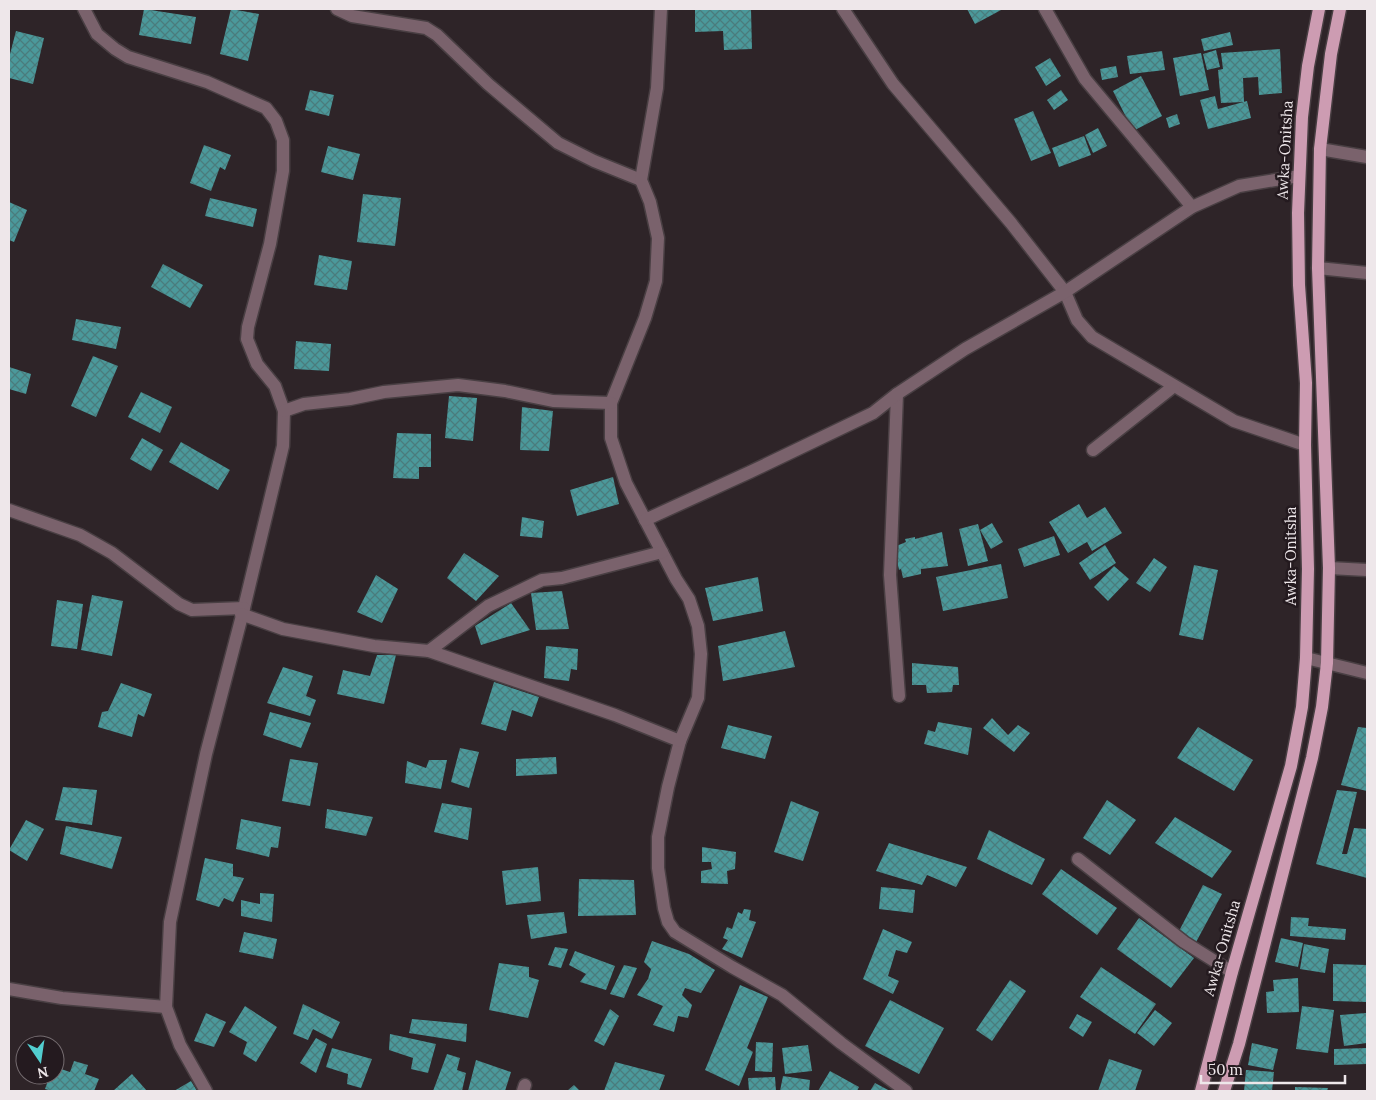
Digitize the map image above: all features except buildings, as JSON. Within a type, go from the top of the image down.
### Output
[{"type":"main road","name":"Awka-Onitsha","points":[[1201,1091],[1232,972],[1291,766],[1302,707],[1306,658],[1308,569],[1305,445],[1306,384],[1299,285],[1299,176],[1302,117],[1308,66],[1319,9]]},
{"type":"main road","points":[[1224,1091],[1239,1044],[1309,767],[1322,707],[1327,663],[1329,568],[1318,268],[1320,149],[1331,54],[1340,9]]},
{"type":"street","points":[[84,9],[98,34],[115,49],[128,57],[207,82],[266,108],[276,121],[282,140],[282,171],[270,244],[248,327],[247,339],[258,364],[275,386],[284,411],[283,446],[206,754],[170,922],[166,1008],[180,1045],[206,1091]]},
{"type":"street","points":[[337,9],[352,16],[426,28],[437,35],[488,84],[558,143],[594,162],[641,180]]},
{"type":"street","points":[[661,9],[657,88],[641,180],[650,202],[658,238],[656,281],[645,318],[611,402],[611,438],[626,484],[676,579],[689,599],[698,626],[701,654],[698,698],[680,742],[668,787],[658,838],[658,868],[664,908],[668,922],[675,932],[697,947],[782,995],[841,1043],[906,1091]]},
{"type":"street","points":[[843,9],[893,84],[1011,223],[1065,292],[1078,320],[1092,337],[1234,421],[1305,445]]},
{"type":"street","points":[[1045,9],[1084,78],[1192,206]]},
{"type":"street","points":[[1320,149],[1367,157]]},
{"type":"street","points":[[645,520],[750,472],[873,412],[896,394],[965,349],[1065,292],[1192,206],[1240,186],[1299,176]]},
{"type":"street","points":[[1318,268],[1367,272]]},
{"type":"street","points":[[284,411],[304,404],[350,399],[384,392],[458,386],[505,391],[553,401],[611,402]]},
{"type":"street","points":[[1093,450],[1174,386]]},
{"type":"street","points":[[896,394],[890,575],[900,696]]},
{"type":"street","points":[[9,510],[80,535],[119,558],[179,604],[192,610],[243,611],[283,629],[374,646],[429,651],[615,715],[680,742]]},
{"type":"street","points":[[429,651],[488,606],[526,586],[542,580],[562,578],[662,552]]},
{"type":"street","points":[[1329,568],[1367,570]]},
{"type":"street","points":[[1306,658],[1367,673]]},
{"type":"street","points":[[1078,859],[1184,942],[1232,972]]},
{"type":"street","points":[[9,989],[62,998],[166,1008]]}]
